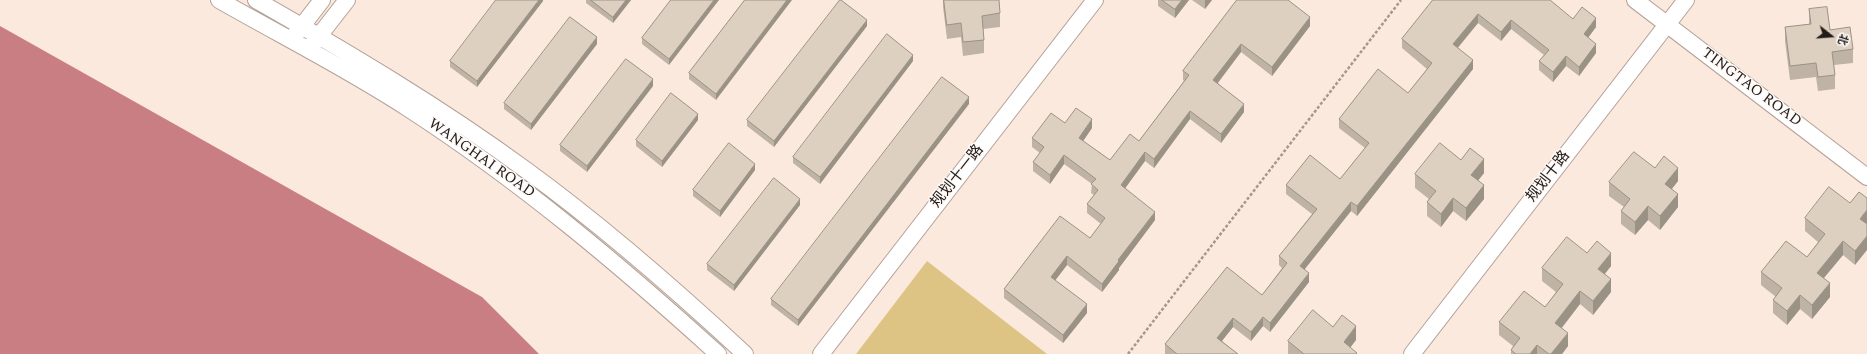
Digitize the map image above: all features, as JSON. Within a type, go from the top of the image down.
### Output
[{"type":"street","name":"WANGHAI ROAD","points":[[219,0],[408,109],[518,184],[624,270],[718,354]]},
{"type":"street","name":"WANGHAI ROAD","points":[[256,0],[319,36],[414,94],[527,171],[636,256],[745,354]]},
{"type":"street","points":[[291,41],[322,0]]},
{"type":"street","points":[[308,50],[347,0]]},
{"type":"street","name":"规划十一路","points":[[822,354],[1095,0]]},
{"type":"street","name":"TINGTAO ROAD","points":[[1635,0],[1867,177]]},
{"type":"street","name":"规划十路","points":[[1412,354],[1686,0]]},
{"type":"path","points":[[1128,354],[1401,0]]},
{"type":"shaded area","points":[[0,26],[482,297],[539,354],[0,354]]},
{"type":"shaded area","points":[[927,261],[1047,354],[856,354]]},
{"type":"building","points":[[496,0],[539,0],[477,81],[450,61]]},
{"type":"building","points":[[591,0],[626,0],[613,17]]},
{"type":"building","points":[[671,0],[714,0],[669,59],[642,38]]},
{"type":"building","points":[[745,0],[787,0],[716,94],[689,73]]},
{"type":"building","points":[[840,0],[867,20],[774,141],[747,120]]},
{"type":"building","points":[[944,0],[999,0],[1000,13],[982,16],[984,40],[963,42],[961,23],[947,25]]},
{"type":"building","points":[[1162,0],[1182,0],[1175,9]]},
{"type":"building","points":[[1237,0],[1288,0],[1310,17],[1272,67],[1241,44],[1213,80],[1244,104],[1221,134],[1190,111],[1154,159],[1145,152],[1121,185],[1155,212],[1118,260],[1119,261],[1102,284],[1067,256],[1051,277],[1087,304],[1063,335],[1004,289],[1060,216],[1090,238],[1105,218],[1087,204],[1098,190],[1091,184],[1096,179],[1064,155],[1050,175],[1033,162],[1044,147],[1032,138],[1051,113],[1065,123],[1076,108],[1092,119],[1079,138],[1110,160],[1130,134],[1139,141],[1189,75],[1183,71]]},
{"type":"building","points":[[1433,0],[1550,0],[1573,19],[1582,7],[1596,18],[1584,34],[1596,44],[1579,67],[1566,56],[1553,72],[1539,61],[1549,50],[1511,20],[1501,32],[1478,14],[1453,44],[1473,60],[1357,206],[1351,202],[1300,266],[1309,273],[1270,323],[1263,317],[1251,332],[1233,318],[1217,338],[1238,354],[1177,354],[1165,344],[1227,267],[1262,295],[1287,263],[1279,256],[1317,209],[1286,185],[1310,155],[1340,179],[1369,143],[1339,119],[1378,69],[1408,93],[1432,63],[1402,39]]},
{"type":"building","points":[[1827,7],[1830,30],[1850,27],[1853,49],[1832,52],[1835,75],[1818,77],[1816,63],[1790,66],[1785,27],[1811,24],[1809,9]]},
{"type":"building","points":[[570,17],[597,37],[531,124],[504,103]]},
{"type":"building","points":[[887,34],[913,55],[820,177],[793,157]]},
{"type":"building","points":[[626,59],[653,79],[587,166],[560,145]]},
{"type":"building","points":[[942,77],[969,97],[798,320],[771,299]]},
{"type":"building","points":[[671,93],[698,114],[662,161],[636,140]]},
{"type":"building","points":[[729,143],[755,164],[720,211],[693,190]]},
{"type":"building","points":[[1440,143],[1461,160],[1470,148],[1484,159],[1471,175],[1484,185],[1466,208],[1453,198],[1441,214],[1427,202],[1436,191],[1415,174]]},
{"type":"building","points":[[1634,152],[1655,168],[1664,156],[1678,168],[1665,184],[1678,194],[1660,216],[1648,206],[1635,222],[1621,211],[1630,199],[1609,182]]},
{"type":"building","points":[[774,178],[800,199],[734,285],[707,264]]},
{"type":"building","points":[[1829,187],[1850,203],[1859,192],[1867,198],[1867,210],[1860,219],[1867,224],[1867,236],[1855,251],[1843,241],[1817,273],[1830,283],[1812,305],[1800,295],[1787,311],[1773,300],[1782,288],[1761,272],[1786,241],[1807,257],[1825,234],[1805,218]]},
{"type":"building","points":[[1567,237],[1587,253],[1597,241],[1611,253],[1598,269],[1611,279],[1593,301],[1580,291],[1555,323],[1568,333],[1551,354],[1537,345],[1530,354],[1516,354],[1511,350],[1520,338],[1499,322],[1524,291],[1545,307],[1563,284],[1542,268]]},
{"type":"building","points":[[1313,310],[1333,327],[1342,315],[1356,326],[1344,342],[1357,353],[1304,354],[1288,341]]}]
